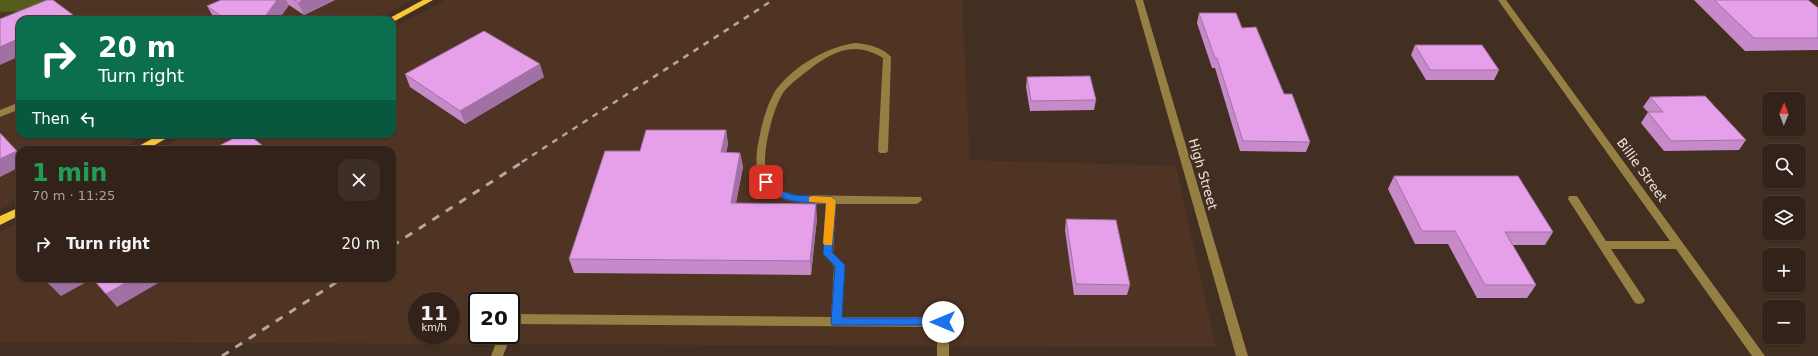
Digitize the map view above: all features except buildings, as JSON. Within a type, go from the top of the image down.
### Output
[{"type":"main road","points":[[396,17],[429,0]]},
{"type":"main road","points":[[146,146],[161,138]]},
{"type":"main road","points":[[0,221],[16,213]]},
{"type":"street","name":"High Street","points":[[1139,0],[1242,356]]},
{"type":"street","name":"Billie Street","points":[[1502,0],[1759,356]]},
{"type":"street","points":[[883,151],[888,70],[886,57],[876,49],[857,45],[834,49],[816,60],[793,77],[778,94],[770,109],[762,150],[760,170],[766,182],[777,192],[792,198],[831,200],[917,200]]},
{"type":"street","points":[[0,114],[16,107]]},
{"type":"street","points":[[831,200],[828,254],[840,265],[836,322]]},
{"type":"street","points":[[1573,200],[1639,300]]},
{"type":"street","points":[[1604,246],[1679,245]]},
{"type":"street","points":[[520,319],[943,322],[943,356]]},
{"type":"street","points":[[496,356],[501,344]]},
{"type":"shaded area","points":[[50,0],[412,0],[381,16],[16,16],[16,138],[141,138],[125,146],[16,146],[16,201],[0,210],[0,12],[37,11]]},
{"type":"shaded area","points":[[446,0],[962,0],[970,160],[1176,166],[1216,347],[486,344],[520,344],[520,292],[468,292],[468,344],[460,344],[460,292],[408,292],[408,344],[0,342],[0,232],[16,224],[16,282],[396,282],[396,146],[166,146],[181,138],[396,138],[396,26]]},
{"type":"green space","points":[[0,0],[50,0],[37,11],[0,12]]},
{"type":"railway","points":[[522,162],[773,0]]},
{"type":"railway","points":[[396,243],[524,161]]},
{"type":"railway","points":[[222,356],[337,282]]},
{"type":"slow traffic","points":[[813,199],[831,200],[828,243]]},
{"type":"route","points":[[766,182],[777,192],[792,198],[831,200],[828,254],[840,265],[836,322],[943,322]]}]
